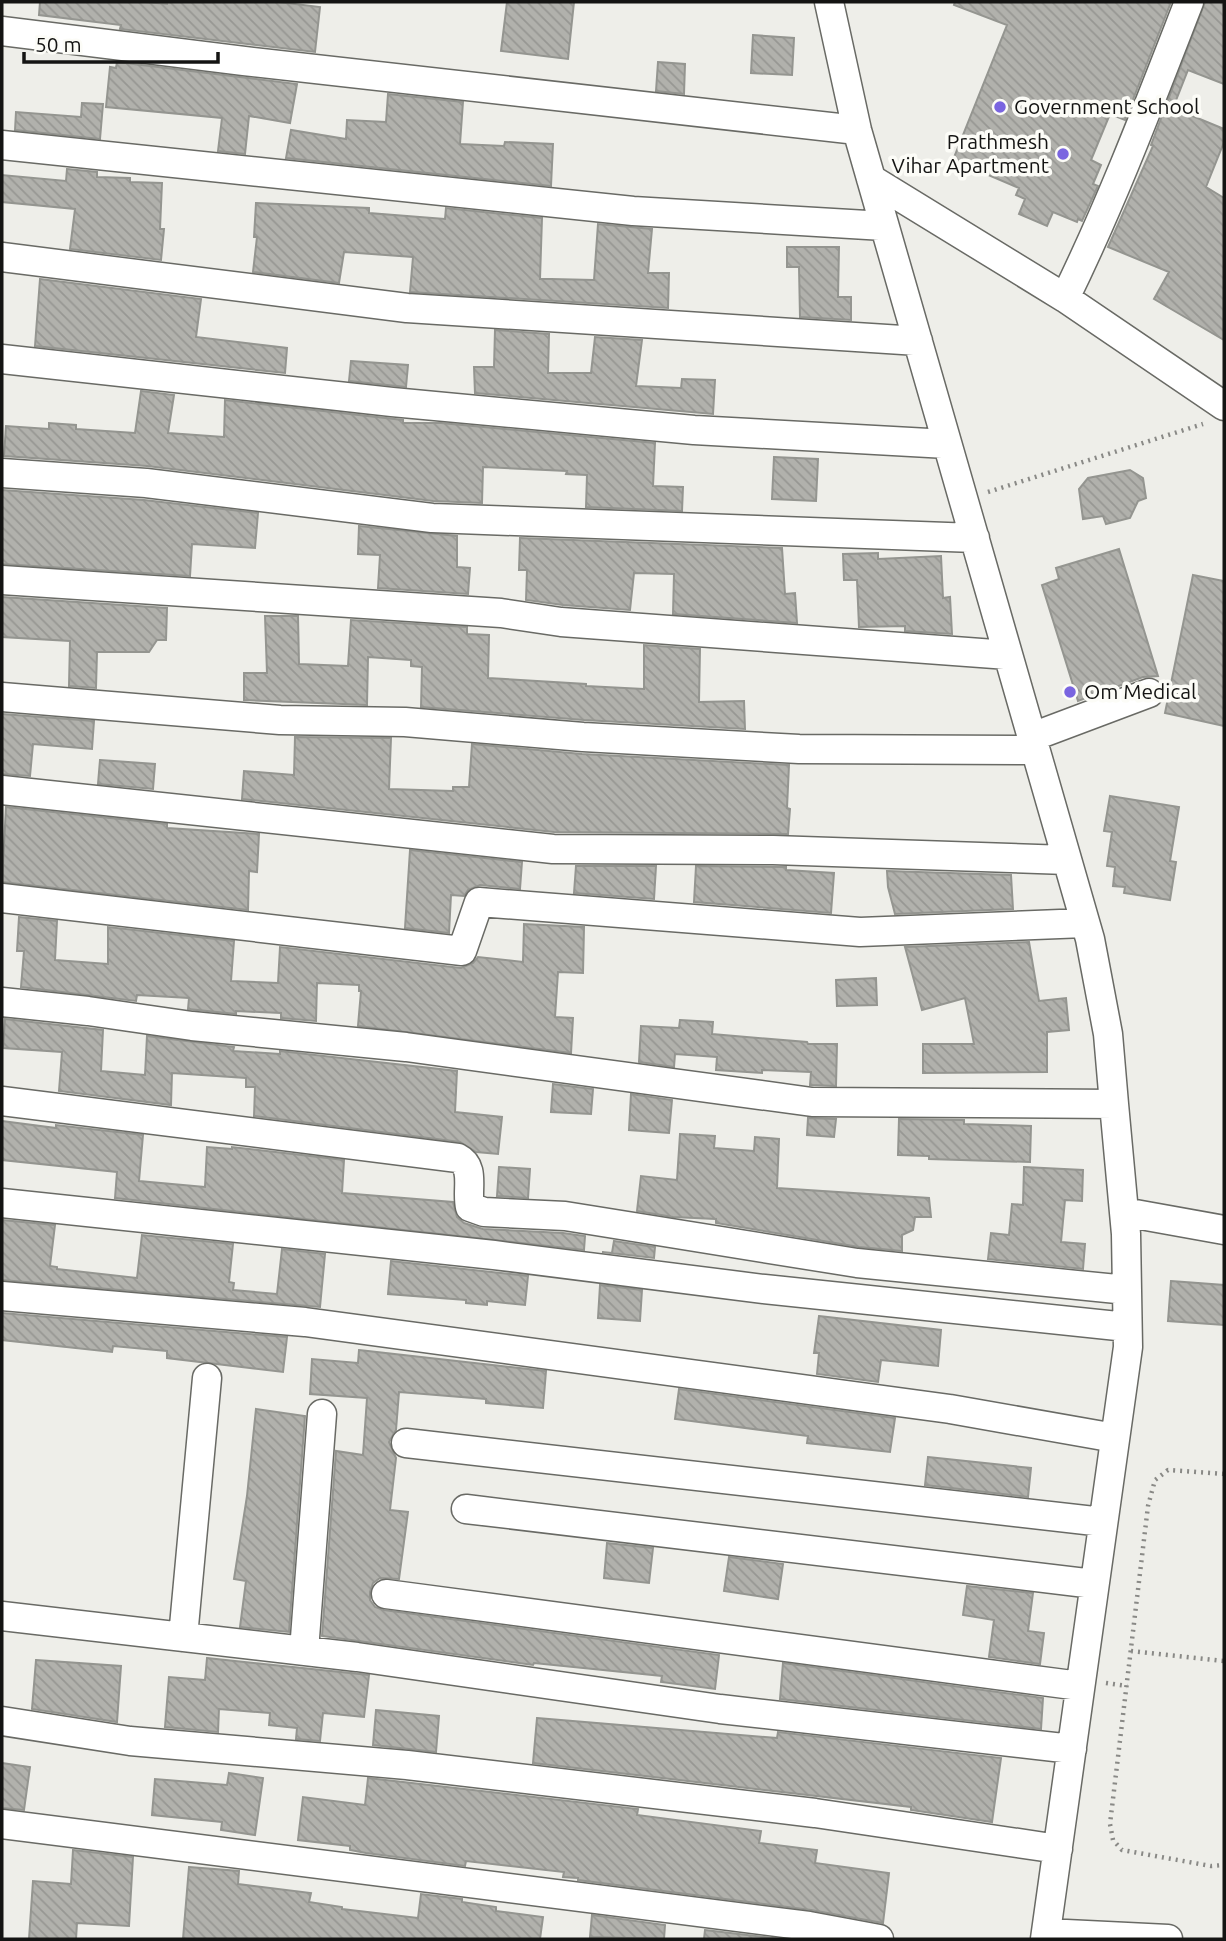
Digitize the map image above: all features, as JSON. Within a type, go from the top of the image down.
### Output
[{"type":"street","points":[[829,2],[857,130],[1085,923],[1108,1034],[1124,1212],[1128,1347],[1045,1936],[1168,1939]]},
{"type":"street","points":[[1065,298],[1112,197],[1189,2]]},
{"type":"street","points":[[2,31],[857,130]]},
{"type":"street","points":[[2,145],[634,211],[884,226]]},
{"type":"street","points":[[871,179],[1065,298],[1218,414]]},
{"type":"street","points":[[2,257],[407,308],[918,341]]},
{"type":"street","points":[[2,359],[392,402],[653,426],[947,444]]},
{"type":"street","points":[[2,473],[146,484],[432,519],[975,538]]},
{"type":"street","points":[[2,580],[501,612],[575,623],[1008,655]]},
{"type":"street","points":[[2,696],[280,720],[405,722],[583,737],[799,749],[1033,743],[1149,694]]},
{"type":"street","points":[[2,790],[553,849],[774,850],[1067,860]]},
{"type":"street","points":[[2,898],[462,951],[479,902],[860,932],[1085,923]]},
{"type":"street","points":[[2,1002],[192,1026],[406,1047],[812,1102],[1114,1104]]},
{"type":"street","points":[[2,1101],[458,1158],[466,1162],[469,1169],[470,1207],[484,1212],[565,1216],[857,1263],[1127,1290]]},
{"type":"street","points":[[2,1203],[494,1255],[764,1289],[1127,1327]]},
{"type":"street","points":[[1124,1212],[1224,1230]]},
{"type":"street","points":[[2,1296],[305,1322],[950,1409],[1115,1438]]},
{"type":"street","points":[[183,1637],[207,1378]]},
{"type":"street","points":[[304,1651],[322,1413]]},
{"type":"street","points":[[406,1443],[1103,1522]]},
{"type":"street","points":[[466,1509],[1094,1584]]},
{"type":"street","points":[[386,1594],[1080,1686]]},
{"type":"street","points":[[2,1616],[304,1651],[720,1709],[1072,1749]]},
{"type":"street","points":[[2,1721],[130,1741],[407,1765],[815,1813],[1058,1849]]},
{"type":"street","points":[[2,1824],[809,1926],[879,1939]]},
{"type":"path","points":[[963,500],[1218,414]]},
{"type":"path","points":[[1224,1474],[1168,1470],[1155,1480],[1148,1506],[1110,1824],[1114,1840],[1122,1850],[1211,1866],[1224,1865]]},
{"type":"path","points":[[1131,1651],[1224,1661]]},
{"type":"building","points":[[40,2],[279,2],[320,7],[315,52],[120,29],[121,25],[39,15]]},
{"type":"building","points":[[507,2],[574,2],[568,59],[501,51]]},
{"type":"building","points":[[955,2],[1171,2],[1125,120],[1110,114],[1091,160],[1101,165],[1093,184],[1098,186],[1082,221],[1078,219],[1077,222],[1053,212],[1047,226],[1019,214],[1025,199],[1016,195],[1019,188],[953,160],[1007,25],[954,5]]},
{"type":"building","points":[[1205,2],[1224,2],[1224,84],[1188,70],[1173,108],[1224,129],[1224,142],[1206,187],[1224,198],[1224,340],[1154,299],[1169,272],[1108,247],[1153,146],[1151,145]]},
{"type":"building","points":[[753,35],[794,38],[792,75],[751,73]]},
{"type":"building","points":[[117,62],[297,84],[290,123],[249,116],[245,154],[218,151],[222,118],[106,107],[110,67],[116,68]]},
{"type":"building","points":[[658,62],[685,64],[684,94],[656,91]]},
{"type":"building","points":[[388,94],[463,102],[460,144],[553,144],[551,186],[286,158],[291,130],[346,139],[347,120],[386,122]]},
{"type":"building","points":[[82,103],[103,104],[100,139],[15,130],[16,112],[81,117]]},
{"type":"building","points":[[67,169],[97,172],[97,177],[130,178],[130,182],[162,183],[160,229],[164,229],[161,260],[70,249],[75,209],[2,202],[2,175],[66,181]]},
{"type":"building","points":[[256,203],[369,208],[369,213],[445,219],[446,208],[542,218],[540,279],[594,280],[598,224],[652,229],[648,273],[669,273],[668,308],[410,292],[413,257],[344,252],[339,283],[253,272],[257,237],[254,237]]},
{"type":"building","points":[[787,247],[839,247],[838,297],[851,297],[851,320],[800,317],[799,267],[787,267]]},
{"type":"building","points":[[40,279],[201,299],[196,337],[287,348],[285,373],[35,346]]},
{"type":"building","points":[[495,330],[549,334],[548,373],[591,373],[595,337],[642,340],[636,386],[681,388],[682,379],[715,380],[713,414],[475,393],[474,367],[494,367]]},
{"type":"building","points":[[351,361],[408,365],[406,387],[349,381]]},
{"type":"building","points":[[141,391],[174,395],[168,433],[224,437],[225,400],[403,420],[403,423],[441,423],[655,443],[653,486],[683,487],[682,511],[586,507],[587,475],[566,474],[567,471],[483,467],[482,503],[433,501],[147,466],[4,456],[6,426],[49,429],[49,423],[76,425],[76,429],[135,433]]},
{"type":"building","points":[[774,457],[818,459],[816,501],[772,499]]},
{"type":"building","points":[[1130,470],[1143,478],[1146,498],[1138,501],[1130,518],[1106,524],[1103,516],[1083,519],[1079,489],[1088,478]]},
{"type":"building","points":[[2,490],[144,500],[258,513],[255,548],[192,544],[190,576],[2,564]]},
{"type":"building","points":[[359,526],[457,536],[457,567],[470,568],[468,594],[378,588],[380,555],[358,554]]},
{"type":"building","points":[[520,538],[782,548],[785,594],[795,593],[797,623],[673,614],[674,574],[634,573],[630,610],[526,600],[527,570],[519,570]]},
{"type":"building","points":[[1119,549],[1158,676],[1143,677],[1078,701],[1042,585],[1059,579],[1056,568]]},
{"type":"building","points":[[878,553],[878,559],[941,556],[943,598],[950,597],[952,634],[905,631],[905,626],[859,627],[857,580],[844,580],[843,554]]},
{"type":"building","points":[[1193,575],[1224,581],[1224,726],[1165,713]]},
{"type":"building","points":[[2,597],[167,608],[166,640],[157,640],[149,652],[97,652],[96,688],[69,686],[70,641],[2,637]]},
{"type":"building","points":[[265,616],[298,616],[299,664],[348,666],[351,620],[467,627],[467,634],[489,635],[488,678],[586,686],[644,689],[644,645],[700,649],[699,702],[744,701],[745,729],[421,707],[422,667],[411,666],[411,660],[368,657],[367,705],[244,700],[244,673],[267,673]]},
{"type":"building","points":[[2,714],[94,721],[92,749],[33,744],[30,776],[2,774]]},
{"type":"building","points":[[295,737],[391,738],[389,789],[453,791],[453,787],[469,787],[472,744],[582,754],[789,765],[788,834],[554,832],[242,799],[244,771],[294,775]]},
{"type":"building","points":[[100,760],[155,764],[153,789],[98,784]]},
{"type":"building","points":[[1110,796],[1179,807],[1170,861],[1176,862],[1170,900],[1124,893],[1125,887],[1113,886],[1115,867],[1107,866],[1112,832],[1104,831]]},
{"type":"building","points":[[6,807],[167,824],[167,828],[259,834],[257,872],[249,871],[248,910],[2,882]]},
{"type":"building","points":[[410,850],[522,862],[520,889],[480,885],[468,890],[464,896],[451,895],[449,933],[405,928]]},
{"type":"building","points":[[576,866],[656,866],[654,899],[574,893]]},
{"type":"building","points":[[696,866],[786,867],[786,870],[834,873],[831,913],[694,902]]},
{"type":"building","points":[[887,871],[1011,875],[1013,909],[895,914]]},
{"type":"building","points":[[19,917],[57,921],[55,960],[108,964],[108,927],[234,941],[231,981],[278,983],[280,947],[461,968],[473,963],[478,957],[523,962],[524,924],[584,927],[583,973],[558,972],[555,1017],[573,1018],[571,1053],[358,1026],[361,991],[359,985],[317,983],[316,1021],[281,1018],[281,1013],[236,1011],[236,1014],[188,1009],[189,998],[137,995],[136,1001],[21,987],[24,951],[17,951]]},
{"type":"building","points":[[1029,942],[1039,1001],[1066,998],[1069,1030],[1047,1032],[1047,1072],[923,1073],[923,1044],[974,1044],[965,998],[922,1010],[905,947]]},
{"type":"building","points":[[876,978],[877,1005],[837,1006],[836,980]]},
{"type":"building","points":[[5,1019],[103,1030],[101,1071],[145,1075],[147,1036],[234,1047],[233,1051],[280,1054],[280,1051],[457,1071],[455,1112],[502,1117],[498,1154],[476,1152],[460,1142],[254,1116],[255,1087],[246,1087],[246,1078],[172,1073],[171,1105],[59,1091],[62,1052],[3,1048]]},
{"type":"building","points":[[680,1020],[713,1022],[712,1034],[808,1044],[837,1044],[836,1086],[810,1085],[811,1072],[716,1070],[717,1057],[675,1054],[674,1067],[639,1062],[641,1026],[679,1028]]},
{"type":"building","points":[[553,1084],[593,1089],[591,1114],[551,1112]]},
{"type":"building","points":[[631,1094],[672,1100],[669,1133],[629,1130]]},
{"type":"building","points":[[808,1118],[836,1119],[834,1137],[807,1135]]},
{"type":"building","points":[[899,1119],[964,1120],[964,1124],[1031,1126],[1030,1162],[929,1159],[929,1156],[898,1155]]},
{"type":"building","points":[[2,1121],[143,1135],[139,1181],[205,1187],[207,1147],[232,1147],[344,1160],[342,1193],[453,1202],[457,1217],[464,1223],[483,1229],[585,1236],[584,1250],[115,1198],[117,1172],[2,1160]]},
{"type":"building","points":[[680,1134],[715,1136],[714,1148],[754,1151],[755,1137],[779,1139],[777,1188],[929,1198],[931,1217],[915,1217],[913,1230],[902,1235],[902,1251],[859,1247],[716,1223],[716,1219],[673,1217],[637,1211],[641,1176],[677,1180]]},
{"type":"building","points":[[499,1167],[530,1169],[528,1198],[497,1196]]},
{"type":"building","points":[[1024,1167],[1083,1170],[1082,1201],[1065,1200],[1061,1242],[1085,1244],[1083,1269],[988,1259],[991,1233],[1009,1235],[1012,1204],[1023,1205]]},
{"type":"building","points":[[2,1220],[55,1225],[50,1266],[137,1278],[142,1235],[233,1244],[229,1282],[234,1283],[233,1290],[277,1294],[282,1249],[325,1254],[320,1307],[2,1280]]},
{"type":"building","points":[[614,1241],[655,1247],[654,1258],[602,1252],[612,1253]]},
{"type":"building","points":[[391,1261],[528,1276],[525,1305],[487,1301],[487,1305],[466,1303],[466,1300],[388,1294]]},
{"type":"building","points":[[1171,1281],[1224,1285],[1224,1325],[1168,1321]]},
{"type":"building","points":[[600,1285],[642,1290],[640,1321],[598,1318]]},
{"type":"building","points":[[2,1313],[287,1337],[283,1372],[167,1358],[167,1351],[113,1346],[112,1352],[2,1340]]},
{"type":"building","points":[[819,1316],[941,1330],[938,1366],[881,1360],[878,1382],[817,1374],[819,1353],[814,1353]]},
{"type":"building","points":[[359,1350],[546,1371],[543,1408],[486,1403],[486,1399],[399,1392],[396,1430],[389,1442],[396,1458],[390,1510],[408,1512],[399,1579],[380,1578],[373,1583],[370,1600],[375,1607],[719,1655],[715,1689],[661,1682],[662,1676],[533,1665],[322,1636],[336,1451],[363,1455],[367,1398],[310,1394],[312,1359],[358,1363]]},
{"type":"building","points":[[679,1389],[895,1418],[890,1452],[807,1443],[808,1436],[675,1419]]},
{"type":"building","points":[[256,1409],[305,1416],[289,1632],[240,1627],[246,1581],[234,1579],[247,1496]]},
{"type":"building","points":[[928,1457],[1031,1468],[1028,1497],[925,1485]]},
{"type":"building","points":[[607,1543],[653,1548],[649,1583],[604,1578]]},
{"type":"building","points":[[729,1557],[783,1564],[778,1599],[724,1591]]},
{"type":"building","points":[[967,1586],[1033,1593],[1028,1631],[1044,1633],[1040,1664],[989,1657],[994,1620],[963,1615]]},
{"type":"building","points":[[207,1658],[369,1675],[364,1717],[323,1713],[320,1741],[296,1739],[297,1728],[269,1725],[270,1713],[219,1709],[218,1732],[165,1727],[169,1677],[205,1680]]},
{"type":"building","points":[[36,1660],[121,1666],[117,1722],[32,1709]]},
{"type":"building","points":[[783,1663],[1043,1698],[1041,1729],[780,1699]]},
{"type":"building","points":[[376,1710],[439,1716],[436,1752],[373,1745]]},
{"type":"building","points":[[537,1718],[777,1738],[778,1732],[1001,1758],[992,1822],[911,1810],[911,1807],[533,1763]]},
{"type":"building","points":[[2,1763],[30,1767],[24,1810],[2,1808]]},
{"type":"building","points":[[229,1773],[263,1778],[255,1835],[221,1830],[222,1822],[152,1815],[155,1779],[227,1785]]},
{"type":"building","points":[[368,1778],[638,1809],[637,1815],[761,1831],[759,1843],[817,1850],[815,1863],[889,1873],[883,1923],[811,1910],[578,1880],[563,1877],[564,1872],[466,1861],[465,1866],[366,1853],[350,1850],[350,1846],[298,1840],[303,1797],[365,1805]]},
{"type":"building","points":[[73,1850],[133,1857],[129,1926],[77,1923],[76,1939],[29,1939],[33,1881],[71,1884]]},
{"type":"building","points":[[189,1867],[239,1871],[238,1884],[311,1893],[309,1902],[342,1909],[418,1918],[421,1894],[462,1899],[462,1902],[496,1907],[496,1911],[543,1917],[540,1939],[183,1939]]},
{"type":"building","points":[[592,1915],[665,1925],[664,1939],[590,1937]]},
{"type":"building","points":[[705,1930],[781,1939],[704,1939]]},
{"type":"place","name":"Government School","points":[[1000,107]]},
{"type":"place","name":"Prathmesh Vihar Apartment","points":[[1063,154]]},
{"type":"place","name":"Om Medical","points":[[1070,692]]}]
